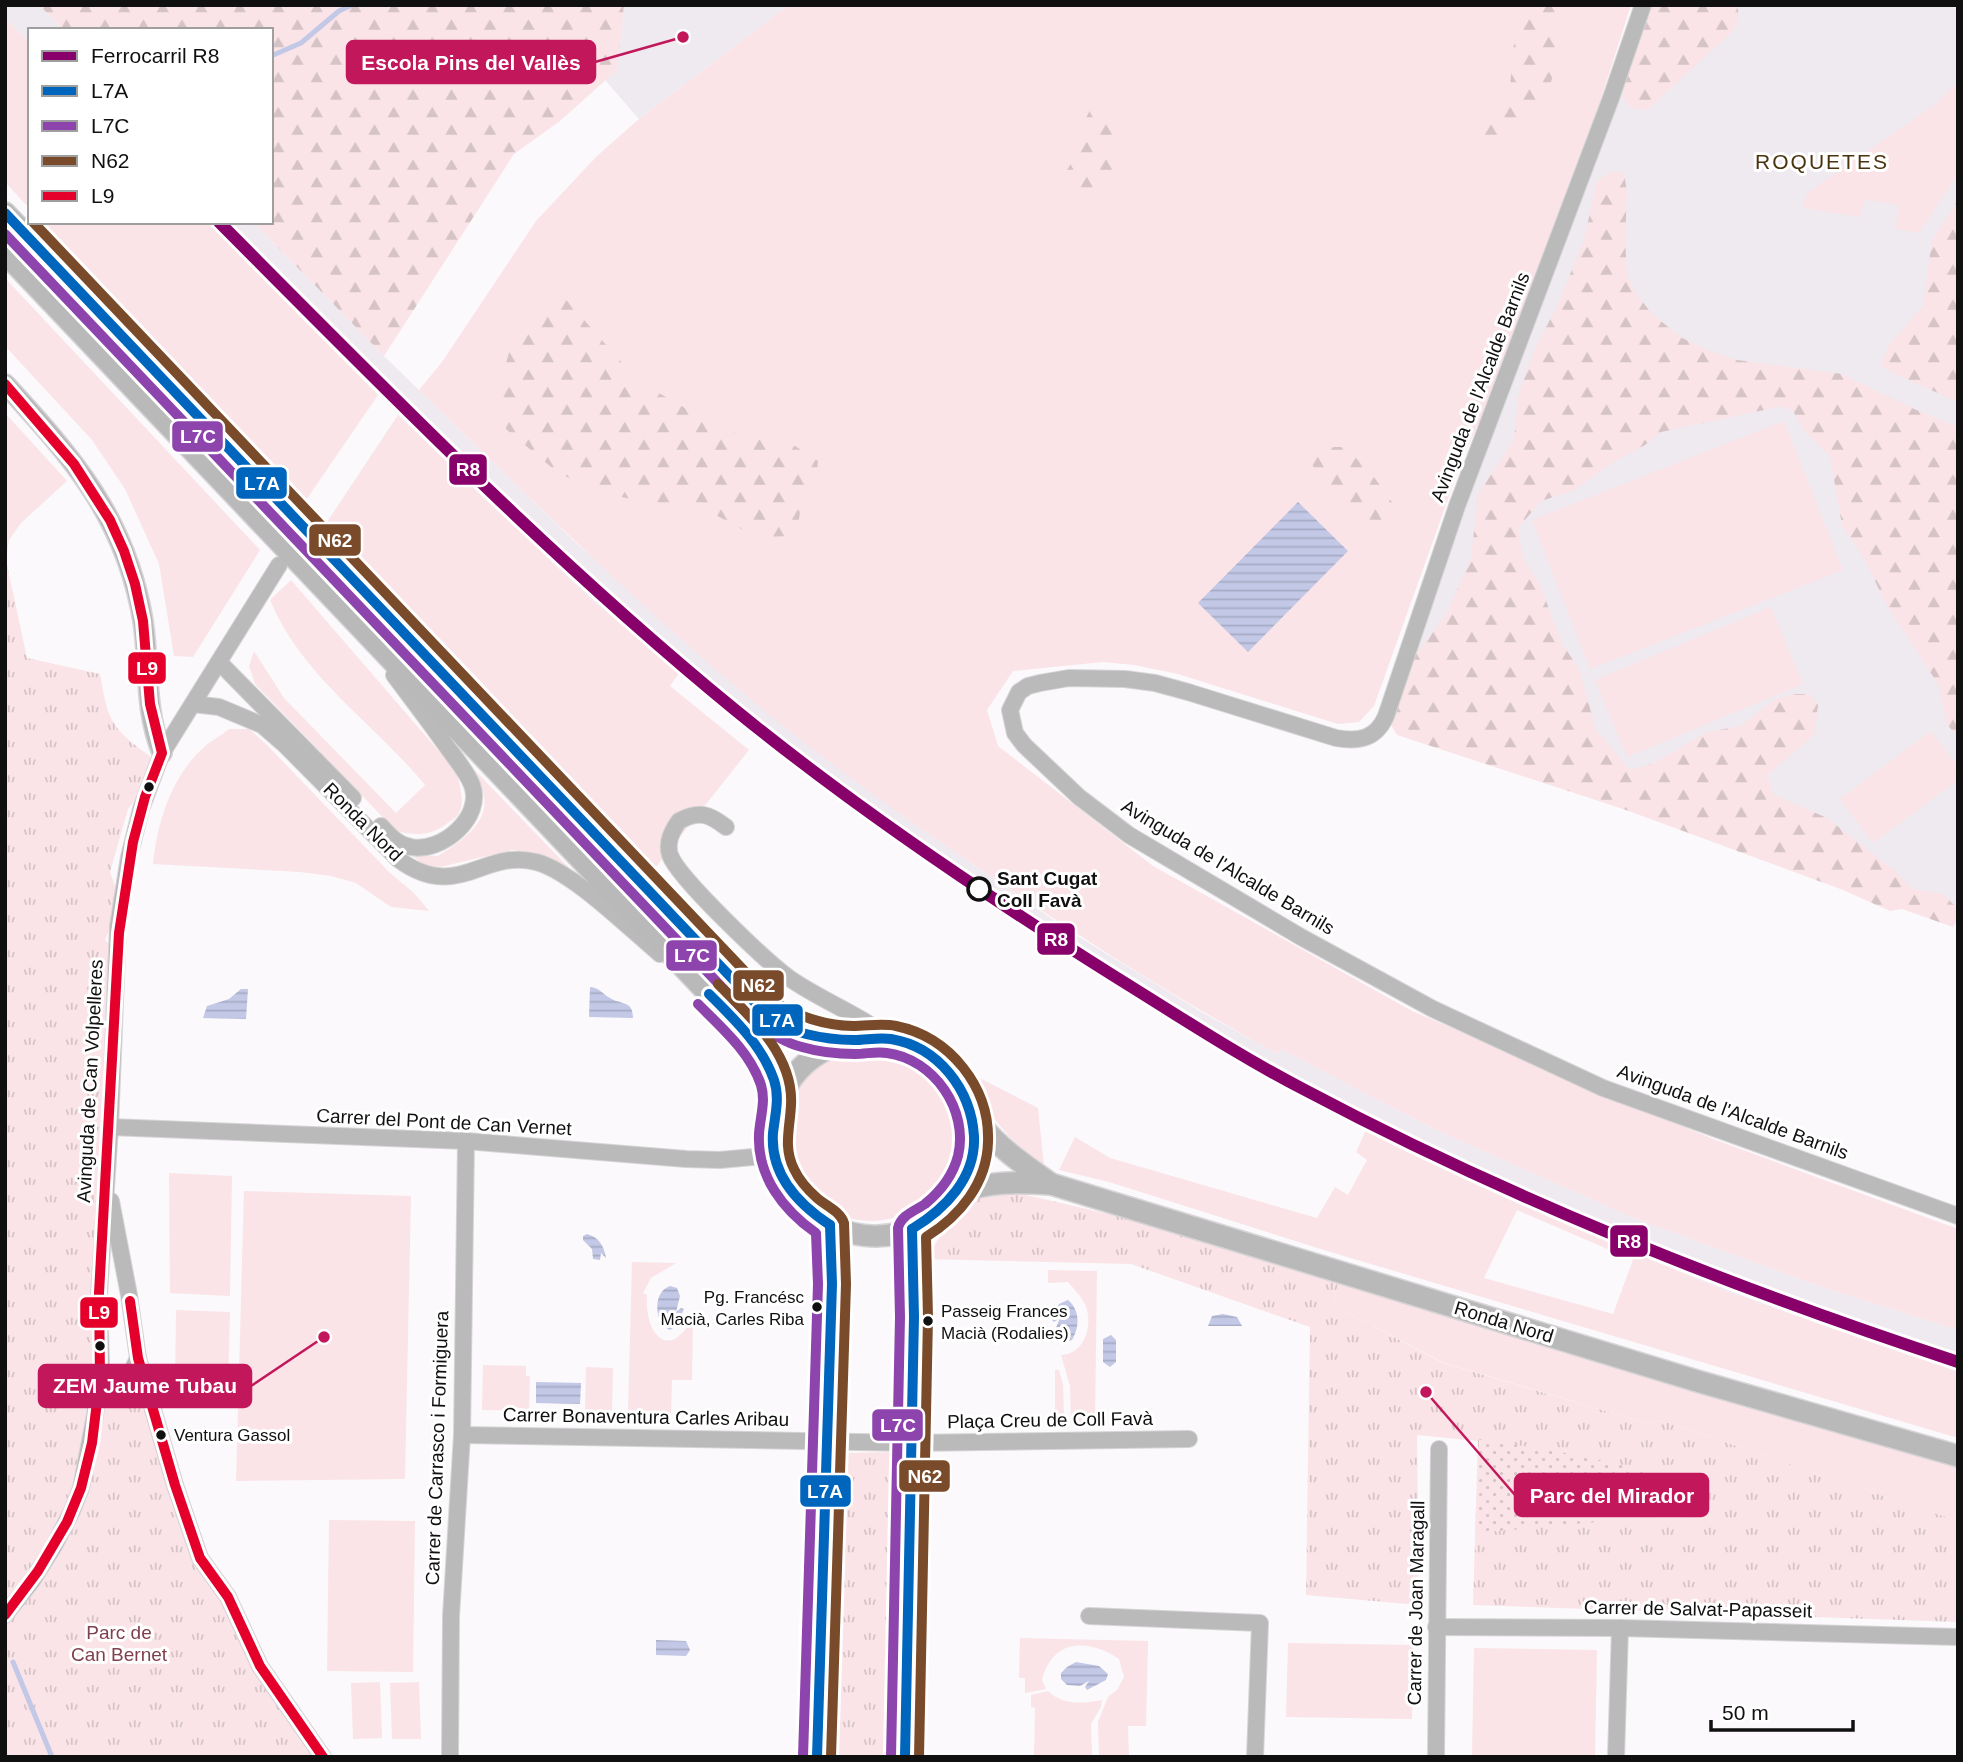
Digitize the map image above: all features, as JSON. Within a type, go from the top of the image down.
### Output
[{"type":"main road","name":"Ronda Nord","points":[[5,213],[764,1012],[804,1033],[853,1040],[890,1038],[913,1045],[932,1055],[954,1079],[979,1123],[992,1138],[1018,1161],[1051,1184]]},
{"type":"main road","name":"Ronda Nord","points":[[5,254],[715,1001],[759,1049],[773,1076],[780,1099]]},
{"type":"main road","name":"Ronda Nord","points":[[853,1040],[830,1047],[803,1064],[780,1099],[772,1140],[781,1175],[795,1196],[810,1213],[830,1225],[853,1235],[889,1235],[912,1228],[942,1209],[957,1193],[972,1158],[974,1136],[971,1109]]},
{"type":"main road","name":"Ronda Nord","points":[[957,1193],[985,1184],[1008,1181],[1051,1184],[1697,1381],[1958,1456]]},
{"type":"street","name":"Avinguda de l'Alcalde Barnils","points":[[1643,5],[1606,111],[1457,506],[1386,716],[1377,731],[1361,740],[1336,738],[1155,683],[1100,677],[1069,678],[1028,686],[1013,700],[1010,721],[1014,733],[1051,772],[1129,835],[1300,937],[1433,1009],[1604,1088],[1958,1216]]},
{"type":"street","points":[[5,384],[61,445],[110,518],[137,591],[143,624],[149,708],[153,730],[162,753]]},
{"type":"street","name":"Avinguda de Can Volpelleres","points":[[5,1615],[32,1581],[54,1546],[76,1499],[87,1461],[100,1372],[99,1294],[110,1127],[118,926],[129,858],[141,808],[162,753],[279,565]]},
{"type":"street","points":[[219,662],[394,840],[414,848],[430,846],[461,828],[470,816],[475,801],[472,785],[419,708],[348,614]]},
{"type":"street","name":"Ronda Nord","points":[[193,704],[219,707],[262,725],[398,859],[414,870],[429,876],[449,877],[517,859],[549,866],[574,882],[715,1001]]},
{"type":"street","points":[[726,827],[713,817],[699,813],[679,821],[669,840],[670,854],[675,865],[691,884],[787,976],[832,1005],[873,1025],[890,1038]]},
{"type":"street","name":"Carrer del Pont de Can Vernet","points":[[110,1127],[466,1141],[686,1160],[720,1160],[774,1154]]},
{"type":"street","name":"Carrer de Carrasco i Formiguera","points":[[450,1757],[451,1616],[462,1435],[466,1141]]},
{"type":"street","points":[[107,1178],[138,1358],[175,1485],[200,1558],[228,1597],[260,1666],[323,1757]]},
{"type":"street","points":[[817,1757],[832,1283],[830,1225]]},
{"type":"street","points":[[905,1757],[914,1317],[912,1228]]},
{"type":"street","points":[[99,1294],[114,1287],[129,1295]]},
{"type":"street","points":[[100,1372],[118,1382],[130,1375],[138,1358]]},
{"type":"street","points":[[130,1375],[152,1406]]},
{"type":"street","name":"Carrer Bonaventura Carles Aribau","points":[[462,1435],[912,1443]]},
{"type":"street","name":"Plaça Creu de Coll Favà","points":[[912,1443],[1189,1439]]},
{"type":"street","name":"Carrer de Joan Maragall","points":[[1436,1757],[1439,1449]]},
{"type":"street","points":[[1089,1616],[1260,1623],[1255,1757]]},
{"type":"street","name":"Carrer de Salvat-Papasseit","points":[[1436,1627],[1620,1628],[1958,1637]]},
{"type":"street","points":[[1616,1757],[1620,1628]]},
{"type":"shaded area","points":[[5,5],[39,5],[62,28],[28,28],[28,41],[5,18]]},
{"type":"shaded area","points":[[624,5],[789,5],[639,119],[605,80],[617,69]]},
{"type":"shaded area","points":[[1643,5],[1958,5],[1958,923],[1389,722],[1386,716]]},
{"type":"shaded area","points":[[209,224],[255,224],[384,356],[573,540],[701,656],[779,722],[909,820],[1071,932],[1203,1013],[1278,1054],[1281,1049],[1430,1127],[1629,1216],[1819,1286],[1958,1330],[1958,1372],[1723,1290],[1492,1192],[1386,1140],[1266,1076],[1087,966],[976,894],[867,818],[595,603],[451,467]]},
{"type":"green space","points":[[39,5],[624,5],[617,70],[560,121],[514,154],[384,356],[255,224],[273,224],[273,28],[62,28]]},
{"type":"green space","points":[[789,5],[1631,5],[1597,111],[1483,414],[1463,457],[1374,706],[1359,722],[1338,724],[1178,674],[1103,662],[1013,671],[987,710],[998,746],[1153,866],[1412,1011],[1713,1139],[1958,1229],[1958,1330],[1819,1286],[1629,1216],[1430,1127],[1281,1049],[1278,1054],[1159,985],[1043,912],[894,810],[777,721],[639,601],[419,390],[442,362],[536,221],[597,156],[639,119]]},
{"type":"green space","points":[[1538,5],[1564,5],[1553,76],[1535,109],[1507,139],[1487,153],[1474,136],[1509,101],[1513,49],[1520,19]]},
{"type":"green space","points":[[1652,5],[1737,5],[1739,16],[1734,30],[1647,110],[1630,108],[1623,98],[1623,85]]},
{"type":"green space","points":[[5,18],[28,41],[28,207],[5,182]]},
{"type":"green space","points":[[1958,82],[1958,174],[1919,233],[1895,229],[1899,205],[1864,200],[1860,217],[1802,208],[1807,193],[1936,104]]},
{"type":"green space","points":[[1109,107],[1117,121],[1120,169],[1095,190],[1080,195],[1062,178],[1075,157],[1081,128],[1090,110]]},
{"type":"green space","points":[[1612,171],[1624,173],[1627,192],[1627,275],[1635,292],[1652,314],[1682,338],[1737,360],[1842,374],[1958,427],[1958,738],[1947,724],[1938,684],[1886,604],[1864,558],[1842,525],[1830,456],[1803,429],[1793,411],[1782,406],[1661,432],[1575,490],[1541,501],[1518,528],[1523,559],[1540,584],[1561,642],[1579,669],[1596,730],[1630,770],[1652,764],[1708,732],[1741,726],[1775,699],[1809,694],[1818,705],[1814,735],[1767,775],[1773,794],[1827,818],[1896,872],[1912,889],[1943,894],[1958,909],[1958,918],[1953,927],[1902,909],[1890,911],[1843,890],[1626,810],[1397,735],[1389,722],[1412,660],[1447,613],[1471,559],[1478,494],[1514,440],[1518,397],[1533,353],[1558,304],[1584,240],[1597,181]]},
{"type":"green space","points":[[1958,200],[1958,402],[1881,365],[1889,345],[1923,306],[1932,240]]},
{"type":"green space","points":[[44,224],[209,224],[378,395],[304,503]]},
{"type":"green space","points":[[5,278],[260,550],[193,657],[174,656],[159,564],[125,489],[92,440],[5,346]]},
{"type":"green space","points":[[561,294],[638,381],[692,412],[744,436],[795,446],[818,461],[815,488],[800,511],[797,536],[756,537],[712,513],[598,493],[557,472],[506,429],[502,376],[517,327]]},
{"type":"green space","points":[[5,413],[67,481],[21,523],[9,540],[5,567]]},
{"type":"green space","points":[[398,415],[595,603],[680,672],[670,686],[749,750],[652,872],[325,525]]},
{"type":"green space","points":[[1784,421],[1843,570],[1590,669],[1532,520]]},
{"type":"green space","points":[[1345,447],[1371,473],[1394,505],[1385,527],[1363,528],[1344,512],[1338,493],[1312,465],[1311,450]]},
{"type":"green space","name":"Parc de Can Bernet","points":[[6,560],[27,658],[100,674],[113,722],[127,738],[150,756],[149,784],[128,809],[110,872],[121,902],[105,940],[117,952],[99,1395],[149,1394],[200,1558],[323,1757],[5,1757]]},
{"type":"green space","points":[[291,580],[456,771],[461,793],[460,810],[456,817],[443,827],[424,834],[396,831],[255,684],[249,666],[254,651],[284,698],[396,813],[425,785],[320,676],[284,628],[270,600]]},
{"type":"green space","points":[[1771,607],[1803,684],[1627,757],[1595,680]]},
{"type":"green space","points":[[229,729],[249,729],[267,745],[429,911],[391,907],[356,883],[331,876],[153,864],[162,817],[174,787],[202,749]]},
{"type":"green space","points":[[1931,731],[1958,767],[1958,780],[1873,843],[1840,799]]},
{"type":"green space","points":[[460,755],[572,871],[535,853],[512,850],[440,867],[424,865],[410,854],[438,856],[472,831],[483,813],[483,793]]},
{"type":"green space","points":[[871,1049],[904,1056],[932,1074],[950,1102],[957,1135],[950,1168],[932,1196],[904,1214],[871,1221],[838,1214],[810,1196],[792,1168],[785,1135],[792,1102],[810,1074],[838,1056]]},
{"type":"green space","points":[[966,1071],[1038,1108],[1044,1166],[1031,1157],[998,1124]]},
{"type":"green space","points":[[1366,1130],[1492,1192],[1723,1290],[1958,1372],[1958,1438],[1327,1251],[1109,1182],[1059,1170],[1075,1137],[1110,1158],[1317,1218],[1335,1187],[1348,1195],[1367,1160],[1356,1152]],"holes":[[[1517,1210],[1633,1260],[1613,1314],[1484,1278]]]},
{"type":"green space","points":[[169,1173],[232,1176],[230,1296],[170,1293]]},
{"type":"green space","points":[[244,1191],[411,1196],[405,1479],[236,1481]]},
{"type":"green space","points":[[984,1194],[1022,1194],[1298,1258],[1341,1271],[1333,1305],[1443,1363],[1646,1423],[1662,1421],[1958,1521],[1958,1622],[1473,1605],[1478,1441],[1417,1435],[1419,1605],[1306,1595],[1310,1327],[1131,1264],[925,1259],[960,1207]]},
{"type":"green space","points":[[632,1262],[676,1263],[651,1278],[643,1293],[647,1295],[650,1321],[660,1338],[668,1341],[676,1338],[693,1317],[692,1380],[672,1380],[671,1414],[628,1413]]},
{"type":"green space","points":[[1048,1270],[1097,1271],[1095,1423],[1071,1423],[1070,1386],[1061,1355],[1076,1350],[1082,1344],[1088,1329],[1088,1312],[1068,1282],[1048,1283]]},
{"type":"green space","points":[[1341,1271],[1958,1456],[1958,1521],[1662,1421],[1646,1423],[1444,1363],[1333,1305]]},
{"type":"green space","points":[[176,1310],[230,1312],[228,1386],[175,1384]]},
{"type":"green space","points":[[483,1365],[526,1366],[526,1376],[530,1376],[529,1411],[482,1410]]},
{"type":"green space","points":[[586,1367],[613,1368],[612,1411],[585,1411]]},
{"type":"green space","points":[[1055,1370],[1059,1370],[1063,1385],[1064,1415],[1055,1415]]},
{"type":"green space","points":[[1479,1439],[1584,1456],[1671,1478],[1674,1515],[1475,1533]]},
{"type":"green space","points":[[902,1452],[894,1757],[830,1757],[836,1566],[834,1453]]},
{"type":"green space","points":[[329,1520],[415,1521],[413,1672],[327,1671]]},
{"type":"green space","points":[[1020,1638],[1148,1641],[1146,1726],[1128,1726],[1129,1757],[1099,1757],[1098,1722],[1108,1697],[1117,1690],[1124,1677],[1119,1659],[1095,1648],[1073,1646],[1054,1656],[1047,1666],[1042,1680],[1046,1689],[1025,1693],[1025,1678],[1019,1678]]},
{"type":"green space","points":[[1288,1643],[1414,1645],[1412,1719],[1286,1717]]},
{"type":"green space","points":[[1474,1648],[1597,1650],[1595,1757],[1472,1757]]},
{"type":"green space","points":[[380,1682],[382,1738],[353,1739],[351,1683]]},
{"type":"green space","points":[[419,1682],[421,1739],[392,1739],[390,1683]]},
{"type":"green space","points":[[1048,1691],[1060,1699],[1073,1702],[1102,1700],[1091,1724],[1092,1757],[1034,1757],[1035,1708],[1031,1707],[1031,1695]]},
{"type":"water","points":[[1298,502],[1348,551],[1248,652],[1198,603]]},
{"type":"water","points":[[590,987],[629,1006],[633,1018],[589,1017]]},
{"type":"water","points":[[241,989],[248,989],[246,1019],[203,1018],[207,1006],[229,999]]},
{"type":"water","points":[[587,1234],[600,1243],[606,1258],[601,1253],[600,1260],[593,1259],[592,1249],[583,1240],[583,1236]]},
{"type":"water","points":[[670,1286],[677,1288],[680,1296],[676,1312],[684,1309],[676,1326],[670,1330],[661,1321],[657,1308],[660,1294]]},
{"type":"water","points":[[1068,1300],[1077,1314],[1077,1324],[1072,1340],[1063,1343],[1057,1339],[1055,1330],[1060,1318],[1054,1322],[1052,1320],[1059,1304]]},
{"type":"water","points":[[1223,1314],[1237,1317],[1242,1326],[1208,1326],[1212,1316]]},
{"type":"water","points":[[1111,1335],[1116,1340],[1116,1362],[1110,1367],[1103,1362],[1103,1339]]},
{"type":"water","points":[[536,1382],[581,1383],[580,1404],[536,1403]]},
{"type":"water","points":[[656,1640],[686,1641],[690,1650],[686,1656],[656,1655]]},
{"type":"water","points":[[1076,1662],[1099,1666],[1108,1674],[1106,1680],[1087,1690],[1085,1687],[1089,1681],[1080,1686],[1067,1685],[1061,1679],[1061,1673]]},
{"type":"waterway","points":[[273,55],[301,43],[339,11],[352,5]]},
{"type":"waterway","points":[[13,1662],[52,1757]]},
{"type":"rail line","name":"R8","points":[[221,224],[470,472],[666,652],[826,781],[1016,913],[1256,1063],[1384,1131],[1626,1240],[1790,1304],[1958,1362]]},
{"type":"transit line","name":"L7A","points":[[5,213],[764,1012],[800,1032],[812,1035],[848,1040],[886,1038],[908,1044],[924,1051],[949,1073],[959,1087],[972,1119],[974,1136],[970,1165],[964,1179],[947,1202],[912,1229]]},
{"type":"transit line","name":"N62","points":[[35,224],[773,1001],[792,1012],[821,1022],[853,1026],[891,1025],[916,1032],[949,1053],[974,1084],[987,1122],[988,1142],[983,1171],[977,1185],[960,1209],[926,1237],[928,1317],[919,1757]]},
{"type":"transit line","name":"L7C","points":[[5,234],[755,1022],[783,1040],[808,1049],[842,1054],[883,1052],[904,1057],[933,1076],[953,1105],[960,1139],[956,1163],[936,1194],[905,1217],[898,1228],[900,1317],[891,1757]]},
{"type":"transit line","name":"L9","points":[[5,384],[74,464],[110,520],[124,551],[143,621],[150,704],[162,753],[145,797],[133,842],[119,933],[99,1293],[100,1377],[92,1443],[81,1488],[67,1522],[38,1571],[5,1615]]},
{"type":"transit line","name":"N62","points":[[718,984],[756,1023],[778,1053],[790,1087],[788,1145],[791,1161],[804,1185],[836,1212],[844,1223],[846,1284],[831,1757]]},
{"type":"transit line","name":"L7A","points":[[709,994],[755,1044],[769,1067],[777,1100],[773,1148],[781,1175],[807,1208],[830,1225]]},
{"type":"transit line","name":"L7C","points":[[698,1004],[734,1041],[756,1073],[763,1097],[759,1134],[762,1164],[767,1178],[783,1203],[816,1233],[818,1284],[803,1757]]},
{"type":"transit line","name":"L7A","points":[[817,1757],[832,1284],[830,1225]]},
{"type":"transit line","name":"L7A","points":[[905,1757],[914,1317],[912,1229]]},
{"type":"transit line","name":"L9","points":[[130,1301],[138,1358],[175,1485],[200,1558],[228,1597],[260,1666],[323,1757]]},
{"type":"place","name":"Escola Pins del Vallès","points":[[683,37]]},
{"type":"place","name":"Sant Cugat Coll Favà","points":[[979,889]]},
{"type":"place","name":"Pg. Francésc Macià, Carles Riba","points":[[817,1307]]},
{"type":"place","name":"Passeig Frances Macià (Rodalies)","points":[[928,1321]]},
{"type":"place","name":"ZEM Jaume Tubau","points":[[324,1337]]},
{"type":"place","name":"Parc del Mirador","points":[[1426,1392]]},
{"type":"place","name":"Ventura Gassol","points":[[161,1435]]},
{"type":"district","name":"ROQUETES","points":[[1822,161]]}]
